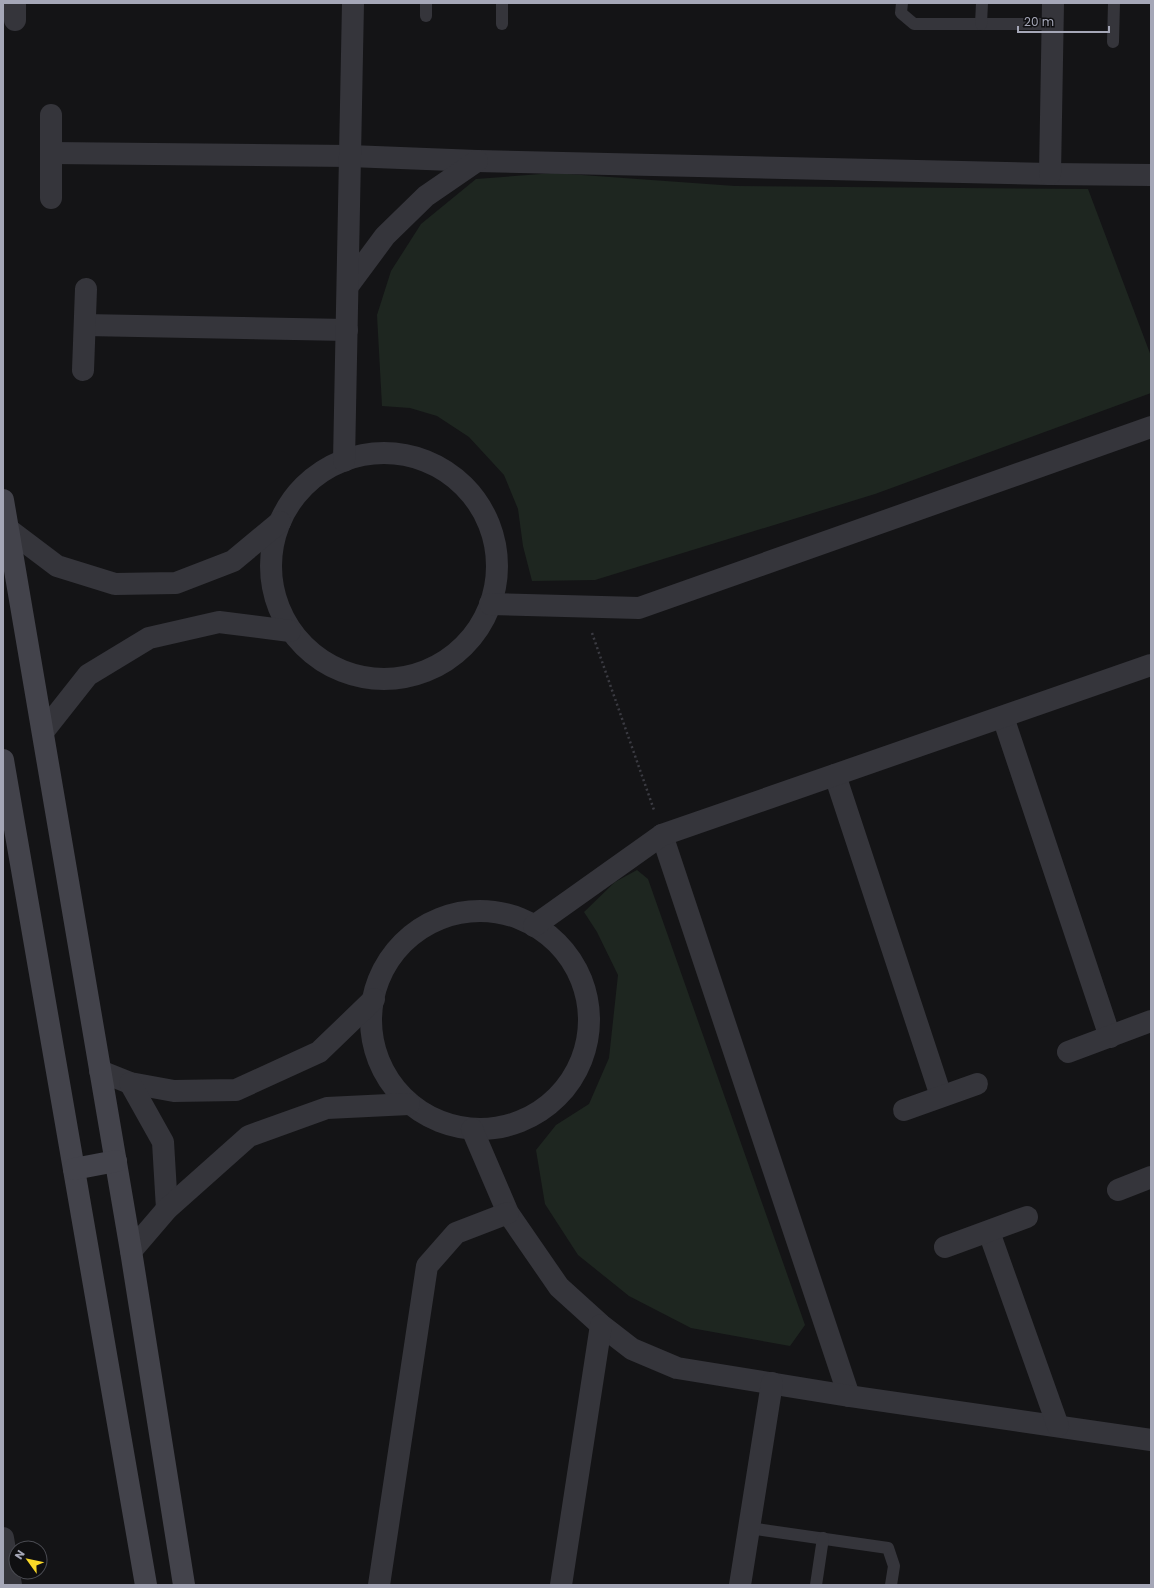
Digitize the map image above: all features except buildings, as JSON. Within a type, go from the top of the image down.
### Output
[{"type":"main road","points":[[3,500],[131,1251],[184,1585]]},
{"type":"main road","points":[[3,760],[146,1585]]},
{"type":"main road","points":[[74,1170],[116,1162]]},
{"type":"street","points":[[344,461],[353,3]]},
{"type":"street","points":[[1050,174],[1052,14]]},
{"type":"street","points":[[51,114],[51,198]]},
{"type":"street","points":[[52,153],[350,156],[477,161],[1151,175]]},
{"type":"street","points":[[348,286],[385,236],[426,196],[477,161]]},
{"type":"street","points":[[83,370],[86,289]]},
{"type":"street","points":[[85,325],[347,330]]},
{"type":"street","points":[[490,604],[639,608],[1151,427]]},
{"type":"street","points":[[388,453],[410,456],[431,463],[450,475],[467,490],[481,508],[491,531],[496,554],[496,579],[490,604],[479,626],[463,646],[444,662],[422,672],[398,678],[373,679],[349,674],[321,660],[306,649],[290,631],[279,610],[273,589],[271,566],[273,544],[280,522],[291,502],[306,484],[324,470],[344,461],[365,455],[388,453]]},
{"type":"street","points":[[8,529],[57,566],[115,584],[160,583],[176,582],[233,561],[280,522]]},
{"type":"street","points":[[43,732],[88,675],[149,638],[219,622],[290,631]]},
{"type":"street","points":[[534,926],[662,835],[1151,665]]},
{"type":"street","points":[[1003,717],[1110,1037]]},
{"type":"street","points":[[835,775],[941,1096]]},
{"type":"street","points":[[662,835],[849,1396]]},
{"type":"street","points":[[475,911],[498,912],[521,919],[534,926],[559,944],[572,961],[581,979],[587,1000],[589,1021],[587,1042],[580,1062],[570,1082],[556,1099],[538,1113],[510,1125],[495,1128],[472,1129],[449,1125],[428,1117],[409,1104],[394,1087],[382,1068],[374,1046],[372,1022],[374,998],[381,976],[394,955],[410,938],[429,924],[451,915],[475,911]]},
{"type":"street","points":[[100,1071],[130,1083],[174,1091],[236,1090],[319,1052],[374,998]]},
{"type":"street","points":[[1068,1052],[1151,1021]]},
{"type":"street","points":[[130,1083],[163,1142],[167,1209]]},
{"type":"street","points":[[904,1110],[977,1084]]},
{"type":"street","points":[[131,1251],[167,1209],[248,1136],[327,1108],[409,1104]]},
{"type":"street","points":[[472,1129],[508,1213],[559,1287],[600,1325],[632,1350],[677,1368],[849,1396],[1151,1440]]},
{"type":"street","points":[[1118,1190],[1151,1177]]},
{"type":"street","points":[[379,1585],[427,1266],[456,1233],[508,1213]]},
{"type":"street","points":[[945,1247],[1027,1217]]},
{"type":"street","points":[[989,1232],[1058,1426]]},
{"type":"street","points":[[561,1585],[600,1325]]},
{"type":"street","points":[[740,1585],[772,1383]]},
{"type":"street","points":[[3,1538],[11,1585]]},
{"type":"lane","points":[[426,3],[426,16]]},
{"type":"lane","points":[[502,3],[502,24]]},
{"type":"lane","points":[[902,3],[901,13],[914,24],[981,24],[1052,14]]},
{"type":"lane","points":[[981,24],[982,3]]},
{"type":"lane","points":[[1113,42],[1114,3]]},
{"type":"lane","points":[[749,1528],[888,1548],[894,1566],[891,1585]]},
{"type":"lane","points":[[816,1585],[823,1538]]},
{"type":"path","points":[[583,606],[662,835]]},
{"type":"shaded area","points":[[554,173],[735,186],[1088,189],[1151,356],[1151,393],[875,494],[595,580],[532,581],[523,546],[518,509],[504,475],[469,437],[437,416],[410,408],[382,406],[377,315],[391,271],[421,224],[476,179]]},
{"type":"shaded area","points":[[637,870],[648,879],[805,1325],[790,1346],[691,1328],[629,1296],[578,1255],[545,1204],[536,1150],[556,1125],[589,1104],[609,1058],[618,975],[597,932],[584,912],[615,882]]}]
